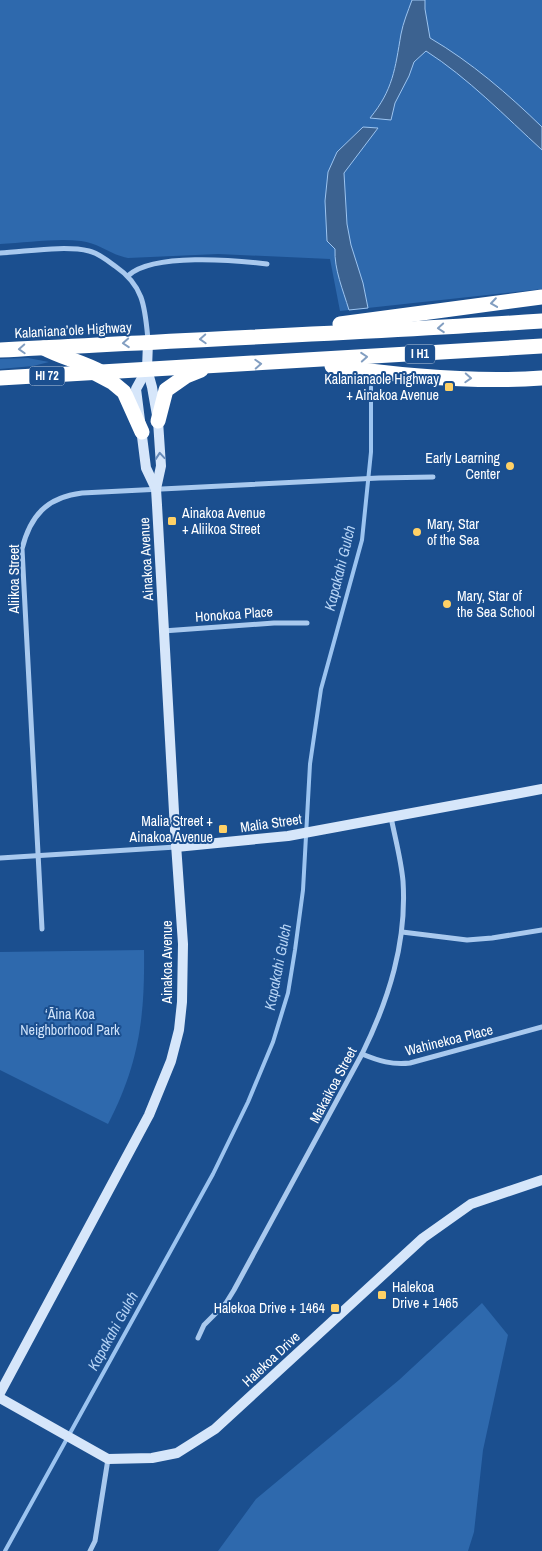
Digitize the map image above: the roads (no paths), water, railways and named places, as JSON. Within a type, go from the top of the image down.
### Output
[{"type":"highway","points":[[252,336],[542,296]]},
{"type":"highway","name":"I H1","points":[[148,342],[252,336],[383,332],[542,321]]},
{"type":"highway","name":"Kalaniana’ole Highway","points":[[0,350],[148,342]]},
{"type":"highway","name":"I H1","points":[[146,370],[542,346]]},
{"type":"highway","points":[[43,348],[65,358],[87,364],[124,392],[142,432]]},
{"type":"highway","points":[[298,362],[389,374],[505,381],[542,378]]},
{"type":"highway","points":[[158,422],[165,393],[170,386],[186,376],[217,366]]},
{"type":"highway","name":"HI 72","points":[[0,378],[146,370]]},
{"type":"street","points":[[0,254],[58,250],[89,251],[104,258],[129,275],[137,288],[143,302],[148,342]]},
{"type":"street","points":[[129,275],[136,269],[149,265],[176,262],[220,260],[267,264]]},
{"type":"street","name":"Ainakoa Avenue","points":[[0,1393],[149,1115],[171,1061],[179,1030],[184,975],[184,944],[176,847],[156,489],[161,466],[158,422],[152,387],[146,370],[148,342]]},
{"type":"street","name":"Ainakoa Avenue","points":[[146,370],[136,389],[146,468],[156,489]]},
{"type":"street","name":"Aliikoa Street","points":[[42,929],[22,567],[22,549],[26,535],[39,511],[72,494],[379,478],[433,477]]},
{"type":"street","name":"Honokoa Place","points":[[163,630],[274,623],[307,623]]},
{"type":"street","name":"Malia Street","points":[[0,858],[176,847],[288,836],[542,789]]},
{"type":"street","name":"Makaikoa Street","points":[[198,1338],[204,1325],[223,1306],[234,1290],[362,1054],[389,991],[402,932],[402,880],[390,816]]},
{"type":"street","points":[[402,932],[467,940],[542,930]]},
{"type":"street","name":"Wahinekoa Place","points":[[362,1054],[385,1063],[410,1063],[542,1027]]},
{"type":"street","name":"Halekoa Drive","points":[[0,1398],[108,1459],[152,1458],[177,1453],[214,1429],[423,1238],[472,1204],[542,1180]]},
{"type":"street","points":[[90,1551],[95,1541],[108,1459]]},
{"type":"waterway","name":"Kapakahi Gulch","points":[[5,1551],[213,1174],[248,1102],[273,1042],[288,993],[295,950],[303,890],[310,764],[321,689],[362,540],[371,452],[371,387]]},
{"type":"place","name":"Kalanianaole Highway + Ainakoa Avenue","points":[[449,387]]},
{"type":"place","name":"Early Learning Center","points":[[510,466]]},
{"type":"place","name":"Ainakoa Avenue + Aliikoa Street","points":[[172,521]]},
{"type":"place","name":"Mary, Star of the Sea","points":[[417,532]]},
{"type":"place","name":"Mary, Star of the Sea School","points":[[447,604]]},
{"type":"place","name":"Malia Street + Ainakoa Avenue","points":[[223,829]]},
{"type":"place","name":"Halekoa Drive + 1465","points":[[382,1295]]},
{"type":"place","name":"Halekoa Drive + 1464","points":[[335,1308]]},
{"type":"park label","name":"‘Āina Koa Neighborhood Park","points":[[70,1022]]}]
